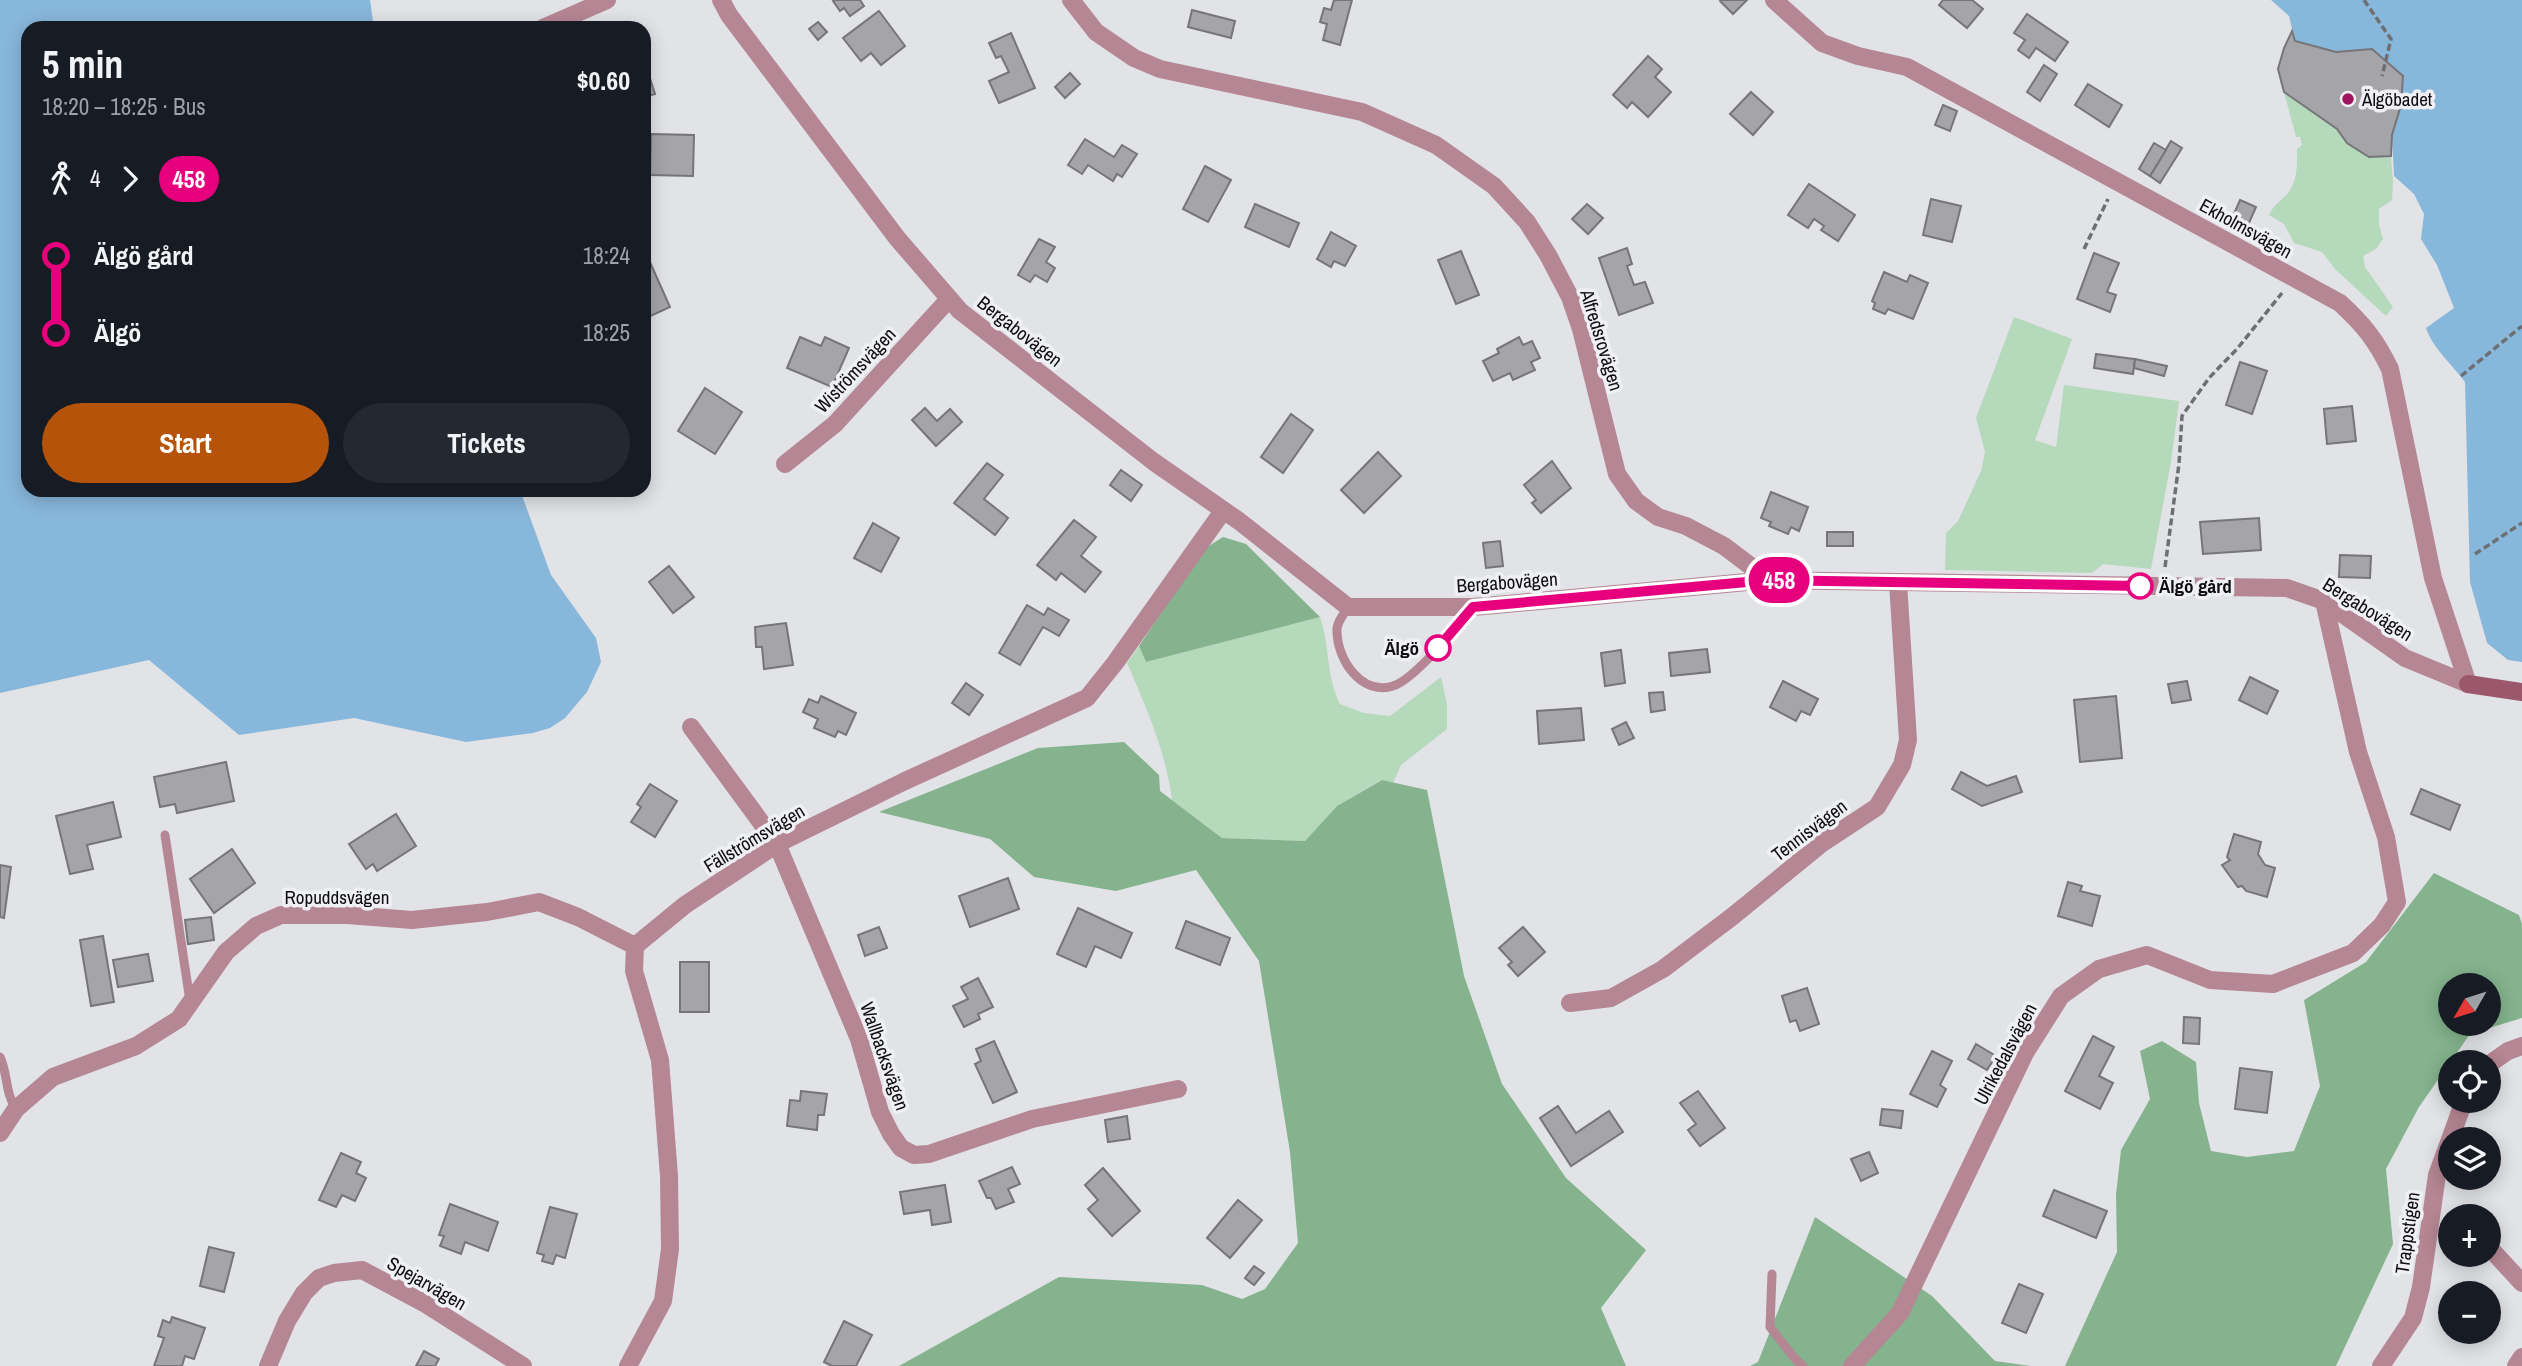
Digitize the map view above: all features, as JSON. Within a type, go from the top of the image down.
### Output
[{"type":"street","points":[[559,21],[607,0]]},
{"type":"street","name":"Bergabovägen","points":[[721,0],[729,15],[897,238],[960,311],[1154,462],[1348,607],[1473,607],[1769,580],[2287,588],[2324,601],[2405,658],[2469,684],[2522,692]]},
{"type":"street","name":"Alfredsrovägen","points":[[1071,0],[1096,32],[1134,58],[1160,69],[1362,113],[1436,145],[1494,186],[1527,222],[1570,297],[1581,329],[1616,474],[1636,501],[1658,517],[1686,526],[1724,546],[1769,580]]},
{"type":"street","name":"Ekholmsvägen","points":[[1774,0],[1822,43],[1858,56],[1907,67],[2340,303],[2364,325],[2379,346],[2390,369],[2433,578],[2469,684]]},
{"type":"street","name":"Wiströmsvägen","points":[[785,464],[835,424],[949,299]]},
{"type":"street","name":"Fällströmsvägen","points":[[635,946],[685,905],[777,844],[905,781],[1087,698],[1223,511]]},
{"type":"street","name":"Tennisvägen","points":[[1570,1003],[1611,998],[1663,969],[1821,844],[1877,807],[1902,765],[1908,740],[1898,583]]},
{"type":"street","name":"Ulrikedalsvägen","points":[[1852,1366],[1900,1313],[2025,1053],[2061,996],[2099,969],[2147,955],[2210,980],[2273,984],[2353,953],[2382,925],[2397,902],[2386,837],[2358,752],[2324,601]]},
{"type":"street","name":"Wallbacksvägen","points":[[691,727],[777,844],[859,1039],[880,1112],[901,1148],[914,1155],[929,1154],[1032,1119],[1178,1089]]},
{"type":"street","name":"Ropuddsvägen","points":[[0,1133],[16,1110],[53,1077],[136,1046],[179,1019],[226,952],[256,926],[281,915],[347,915],[412,920],[487,912],[539,902],[578,917],[635,946]]},
{"type":"street","points":[[628,1366],[663,1301],[670,1249],[669,1176],[660,1060],[634,971],[635,946]]},
{"type":"street","points":[[2501,1056],[2522,1046]]},
{"type":"street","name":"Trappstigen","points":[[2381,1366],[2413,1318],[2421,1287],[2437,1175],[2460,1113]]},
{"type":"street","points":[[2501,1260],[2522,1283]]},
{"type":"street","name":"Spejarvägen","points":[[268,1366],[287,1321],[304,1293],[319,1278],[334,1273],[362,1270],[424,1303],[523,1366]]},
{"type":"street","points":[[2516,1366],[2522,1357]]},
{"type":"lane","points":[[1348,607],[1336,628],[1341,653],[1354,675],[1374,687],[1395,686],[1450,637],[1473,607]]},
{"type":"lane","points":[[165,835],[190,1006]]},
{"type":"lane","points":[[0,1057],[9,1098],[16,1110]]},
{"type":"lane","points":[[1772,1274],[1770,1327],[1803,1366]]},
{"type":"path","points":[[2364,0],[2391,38],[2382,76]]},
{"type":"path","points":[[2084,249],[2117,182]]},
{"type":"path","points":[[2162,586],[2179,464],[2182,416],[2209,378],[2273,307],[2292,277]]},
{"type":"path","points":[[2461,376],[2522,326]]},
{"type":"path","points":[[2475,554],[2522,523]]},
{"type":"green space","points":[[2284,92],[2337,129],[2347,143],[2369,157],[2391,156],[2392,200],[2379,209],[2379,225],[2383,239],[2376,249],[2363,256],[2365,267],[2393,307],[2386,316],[2336,270],[2322,252],[2294,243],[2284,224],[2269,215],[2294,183],[2297,149],[2302,145],[2300,137],[2296,137]]},
{"type":"green space","points":[[2014,317],[2072,339],[2035,440],[2056,447],[2064,385],[2179,401],[2171,462],[2151,569],[2103,564],[2092,573],[1945,570],[1946,533],[1958,521],[1981,471],[1985,452],[1976,418]]},
{"type":"green space","points":[[1223,537],[1246,544],[1320,617],[1146,662],[1139,646],[1204,549]]},
{"type":"green space","points":[[1320,617],[1332,684],[1340,704],[1364,713],[1390,716],[1441,677],[1447,704],[1447,729],[1401,765],[1393,783],[1381,780],[1337,806],[1305,841],[1222,838],[1172,800],[1160,747],[1127,663],[1139,646],[1146,662]]},
{"type":"green space","points":[[1124,742],[1159,775],[1160,791],[1222,838],[1305,841],[1337,806],[1382,780],[1427,790],[1464,976],[1502,1084],[1566,1178],[1646,1250],[1601,1308],[1626,1366],[899,1366],[1059,1277],[1202,1285],[1242,1299],[1265,1289],[1298,1243],[1290,1152],[1259,961],[1196,870],[1116,891],[1034,877],[990,839],[879,812],[1038,748]]},
{"type":"green space","points":[[2434,873],[2519,915],[2522,924],[2522,1018],[2501,1024],[2501,973],[2438,973],[2438,1036],[2469,1036],[2459,1050],[2438,1050],[2438,1080],[2419,1107],[2386,1169],[2393,1244],[2336,1366],[2065,1366],[2117,1252],[2116,1195],[2121,1150],[2150,1099],[2140,1051],[2162,1041],[2196,1062],[2199,1103],[2211,1151],[2247,1157],[2294,1151],[2320,1086],[2304,1000],[2366,962]]},
{"type":"green space","points":[[1815,1217],[1932,1296],[1995,1361],[2031,1366],[1750,1366],[1758,1362]]},
{"type":"water","points":[[0,0],[370,0],[373,21],[21,21],[21,497],[523,497],[551,575],[596,638],[601,662],[587,692],[565,718],[550,728],[533,733],[466,742],[354,718],[239,735],[149,660],[0,693]]},
{"type":"water","points":[[2271,0],[2522,0],[2522,662],[2508,660],[2487,643],[2470,582],[2465,382],[2438,350],[2426,328],[2454,308],[2437,265],[2421,239],[2424,214],[2414,194],[2394,176],[2392,135],[2401,105],[2402,76],[2336,52],[2295,41],[2289,16]]},
{"type":"building","points":[[860,0],[864,6],[850,16],[844,8],[840,11],[833,1]]},
{"type":"building","points":[[1334,0],[1352,0],[1340,45],[1323,40],[1327,24],[1320,22],[1324,8],[1331,10]]},
{"type":"building","points":[[1721,0],[1747,0],[1733,14]]},
{"type":"building","points":[[1943,0],[1972,0],[1983,9],[1967,28],[1939,5]]},
{"type":"building","points":[[1192,10],[1235,21],[1231,38],[1188,27]]},
{"type":"building","points":[[879,11],[905,46],[881,65],[871,53],[861,61],[843,38]]},
{"type":"building","points":[[2027,14],[2068,42],[2055,61],[2036,48],[2029,58],[2018,50],[2025,40],[2014,33]]},
{"type":"building","points":[[818,22],[827,32],[818,40],[809,29]]},
{"type":"building","name":"Älgöbadet","points":[[2292,31],[2295,41],[2336,52],[2372,49],[2403,76],[2401,105],[2392,135],[2391,156],[2369,157],[2347,143],[2337,129],[2284,92],[2278,69]]},
{"type":"building","points":[[1011,33],[1035,88],[999,103],[989,81],[1009,72],[1001,56],[996,58],[989,43]]},
{"type":"building","points":[[1648,56],[1662,69],[1655,77],[1671,92],[1648,117],[1632,102],[1627,108],[1613,95]]},
{"type":"building","points":[[2044,65],[2057,74],[2040,101],[2027,92]]},
{"type":"building","points":[[1070,73],[1080,84],[1065,98],[1055,87]]},
{"type":"building","points":[[2088,84],[2122,105],[2109,127],[2075,105]]},
{"type":"building","points":[[1751,92],[1773,112],[1753,135],[1730,114]]},
{"type":"building","points":[[1943,105],[1957,111],[1950,131],[1935,125]]},
{"type":"building","points":[[651,134],[694,135],[693,176],[651,175]]},
{"type":"building","points":[[1085,139],[1114,157],[1122,145],[1137,154],[1122,177],[1117,174],[1113,181],[1088,165],[1082,174],[1068,165]]},
{"type":"building","points":[[2171,141],[2182,148],[2160,183],[2150,176]]},
{"type":"building","points":[[2154,143],[2166,150],[2150,176],[2139,169]]},
{"type":"building","points":[[1205,166],[1231,180],[1208,222],[1183,209]]},
{"type":"building","points":[[1809,184],[1855,215],[1838,241],[1821,230],[1824,226],[1814,219],[1808,228],[1788,215]]},
{"type":"building","points":[[1931,199],[1961,206],[1952,242],[1923,235]]},
{"type":"building","points":[[2240,200],[2256,207],[2249,223],[2233,216]]},
{"type":"building","points":[[1255,204],[1299,223],[1289,247],[1245,227]]},
{"type":"building","points":[[1587,204],[1603,218],[1588,234],[1572,219]]},
{"type":"building","points":[[1331,232],[1356,246],[1345,266],[1334,261],[1331,267],[1317,259]]},
{"type":"building","points":[[1039,239],[1055,247],[1046,262],[1055,268],[1047,282],[1035,275],[1030,282],[1018,275]]},
{"type":"building","points":[[1627,248],[1632,264],[1627,266],[1634,285],[1645,282],[1653,303],[1619,315],[1599,258]]},
{"type":"building","points":[[1461,251],[1479,295],[1456,304],[1438,260]]},
{"type":"building","points":[[2094,253],[2119,263],[2107,292],[2116,295],[2110,312],[2077,299]]},
{"type":"building","points":[[651,264],[670,307],[651,316]]},
{"type":"building","points":[[1884,272],[1907,282],[1910,275],[1928,283],[1913,319],[1888,309],[1885,314],[1873,309],[1875,303],[1872,301]]},
{"type":"building","points":[[800,337],[821,346],[825,337],[849,348],[832,387],[787,368]]},
{"type":"building","points":[[1519,337],[1523,345],[1532,341],[1540,358],[1531,362],[1535,370],[1513,380],[1510,373],[1493,381],[1483,361],[1499,353],[1497,349]]},
{"type":"building","points":[[2096,354],[2135,359],[2133,374],[2094,368]]},
{"type":"building","points":[[2135,359],[2167,366],[2164,376],[2134,368]]},
{"type":"building","points":[[2240,362],[2267,371],[2252,414],[2226,405]]},
{"type":"building","points":[[705,388],[742,412],[715,454],[678,431]]},
{"type":"building","points":[[2352,406],[2356,441],[2327,444],[2324,409]]},
{"type":"building","points":[[925,408],[937,421],[950,409],[962,422],[936,446],[912,420]]},
{"type":"building","points":[[1291,414],[1313,430],[1283,473],[1261,457]]},
{"type":"building","points":[[1378,452],[1401,476],[1364,513],[1341,490]]},
{"type":"building","points":[[1552,461],[1571,488],[1541,513],[1532,503],[1536,500],[1524,485]]},
{"type":"building","points":[[987,463],[1003,475],[984,499],[1008,518],[995,535],[954,503]]},
{"type":"building","points":[[1121,470],[1142,485],[1131,501],[1110,485]]},
{"type":"building","points":[[1771,492],[1808,507],[1799,531],[1791,527],[1788,534],[1769,526],[1771,522],[1761,518]]},
{"type":"building","points":[[2259,518],[2261,550],[2203,554],[2200,522]]},
{"type":"building","points":[[1074,520],[1096,537],[1081,556],[1101,572],[1085,592],[1061,573],[1056,580],[1037,565]]},
{"type":"building","points":[[873,523],[899,538],[881,572],[854,558]]},
{"type":"building","points":[[1827,532],[1853,532],[1853,546],[1827,546]]},
{"type":"building","points":[[1500,541],[1503,566],[1486,568],[1483,543]]},
{"type":"building","points":[[2340,555],[2371,556],[2370,578],[2339,577]]},
{"type":"building","points":[[669,566],[694,597],[673,613],[649,582]]},
{"type":"building","points":[[1027,605],[1044,615],[1048,608],[1069,620],[1059,636],[1043,627],[1020,665],[999,653]]},
{"type":"building","points":[[786,623],[793,665],[764,669],[762,647],[756,647],[755,627]]},
{"type":"building","points":[[1707,649],[1710,672],[1671,676],[1669,653]]},
{"type":"building","points":[[1621,650],[1625,683],[1605,686],[1601,653]]},
{"type":"building","points":[[2250,677],[2278,691],[2267,714],[2239,700]]},
{"type":"building","points":[[1783,681],[1818,699],[1810,715],[1801,711],[1796,721],[1770,707]]},
{"type":"building","points":[[2187,681],[2191,700],[2172,703],[2168,684]]},
{"type":"building","points":[[966,683],[983,695],[969,715],[952,703]]},
{"type":"building","points":[[1663,692],[1665,710],[1651,712],[1649,693]]},
{"type":"building","points":[[821,696],[856,713],[846,735],[838,731],[835,737],[814,728],[818,719],[803,712],[809,699],[818,703]]},
{"type":"building","points":[[2116,696],[2122,758],[2080,762],[2074,700]]},
{"type":"building","points":[[1581,708],[1584,740],[1539,744],[1537,711]]},
{"type":"building","points":[[1626,722],[1634,738],[1619,745],[1612,729]]},
{"type":"building","points":[[226,762],[234,801],[177,813],[175,804],[160,807],[154,777]]},
{"type":"building","points":[[1961,772],[1987,786],[2016,776],[2022,792],[1982,806],[1952,789]]},
{"type":"building","points":[[650,784],[677,801],[655,837],[631,822],[641,807],[637,804]]},
{"type":"building","points":[[2421,789],[2460,805],[2450,830],[2411,814]]},
{"type":"building","points":[[113,802],[121,837],[87,845],[93,869],[70,874],[56,816]]},
{"type":"building","points":[[396,814],[416,846],[377,871],[373,864],[366,869],[349,844]]},
{"type":"building","points":[[2234,834],[2261,842],[2258,854],[2265,865],[2275,868],[2267,897],[2246,891],[2242,886],[2238,887],[2222,865],[2230,860],[2227,857]]},
{"type":"building","points":[[232,849],[255,883],[214,913],[190,879]]},
{"type":"building","points":[[0,865],[11,867],[4,918],[0,917]]},
{"type":"building","points":[[1008,878],[1019,909],[970,927],[959,896]]},
{"type":"building","points":[[2068,882],[2082,886],[2080,891],[2100,896],[2092,926],[2058,916]]},
{"type":"building","points":[[1078,908],[1132,933],[1121,958],[1095,946],[1086,967],[1057,954]]},
{"type":"building","points":[[211,917],[214,940],[188,944],[185,920]]},
{"type":"building","points":[[1186,921],[1230,938],[1220,965],[1176,948]]},
{"type":"building","points":[[879,927],[887,948],[865,956],[858,935]]},
{"type":"building","points":[[1523,927],[1545,952],[1518,976],[1508,965],[1512,962],[1499,948]]},
{"type":"building","points":[[103,936],[114,1002],[91,1006],[80,940]]},
{"type":"building","points":[[148,954],[153,981],[118,987],[113,960]]},
{"type":"building","points":[[680,962],[709,962],[709,1012],[680,1012]]},
{"type":"building","points":[[978,978],[993,1007],[978,1014],[980,1019],[964,1027],[953,1006],[968,999],[961,987]]},
{"type":"building","points":[[1807,988],[1819,1024],[1800,1031],[1796,1020],[1790,1022],[1782,996]]},
{"type":"building","points":[[2184,1017],[2200,1018],[2199,1044],[2183,1043]]},
{"type":"building","points":[[2093,1036],[2114,1047],[2099,1076],[2113,1083],[2100,1109],[2065,1091]]},
{"type":"building","points":[[994,1041],[1017,1092],[993,1103],[975,1064],[981,1061],[976,1049]]},
{"type":"building","points":[[1976,1044],[1996,1056],[1987,1070],[1968,1059]]},
{"type":"building","points":[[1932,1051],[1952,1061],[1940,1085],[1946,1089],[1937,1107],[1910,1094]]},
{"type":"building","points":[[2240,1068],[2272,1072],[2267,1113],[2235,1109]]},
{"type":"building","points":[[801,1091],[827,1094],[824,1115],[818,1115],[817,1130],[787,1126],[790,1100],[800,1101]]},
{"type":"building","points":[[1698,1091],[1725,1128],[1700,1146],[1688,1130],[1696,1124],[1680,1103]]},
{"type":"building","points":[[1558,1106],[1576,1133],[1609,1111],[1623,1132],[1571,1166],[1540,1118]]},
{"type":"building","points":[[1882,1109],[1903,1111],[1901,1128],[1880,1125]]},
{"type":"building","points":[[1127,1116],[1130,1139],[1108,1142],[1105,1120]]},
{"type":"building","points":[[1869,1152],[1878,1173],[1861,1181],[1851,1159]]},
{"type":"building","points":[[341,1153],[361,1162],[356,1173],[366,1178],[355,1201],[342,1195],[336,1207],[319,1200]]},
{"type":"building","points":[[1012,1167],[1020,1184],[1008,1189],[1014,1202],[996,1209],[979,1181]]},
{"type":"building","points":[[1103,1168],[1140,1211],[1112,1236],[1088,1209],[1098,1200],[1085,1185]]},
{"type":"building","points":[[945,1185],[951,1222],[932,1225],[930,1210],[904,1214],[900,1192]]},
{"type":"building","points":[[2054,1190],[2107,1211],[2096,1238],[2043,1216]]},
{"type":"building","points":[[1238,1200],[1262,1220],[1230,1258],[1207,1238]]},
{"type":"building","points":[[450,1204],[498,1222],[488,1251],[465,1242],[461,1254],[440,1246],[444,1236],[439,1235]]},
{"type":"building","points":[[550,1207],[577,1214],[565,1258],[556,1255],[553,1264],[542,1261],[544,1255],[537,1253]]},
{"type":"building","points":[[209,1247],[234,1253],[224,1292],[200,1286]]},
{"type":"building","points":[[1254,1266],[1264,1273],[1254,1285],[1245,1278]]},
{"type":"building","points":[[2019,1284],[2043,1294],[2026,1333],[2002,1323]]},
{"type":"building","points":[[172,1317],[205,1328],[194,1359],[185,1356],[182,1366],[154,1366],[164,1338],[158,1336],[163,1320],[170,1323]]},
{"type":"building","points":[[844,1321],[872,1335],[856,1366],[832,1366],[824,1362]]},
{"type":"building","points":[[424,1351],[439,1359],[435,1366],[416,1366]]},
{"type":"bus line","name":"458","points":[[1438,648],[1473,607],[1769,580],[2140,586]]},
{"type":"place","name":"Älgöbadet","points":[[2348,99]]},
{"type":"place","name":"Älgö gård","points":[[2140,586]]},
{"type":"place","name":"Älgö","points":[[1438,648]]}]
